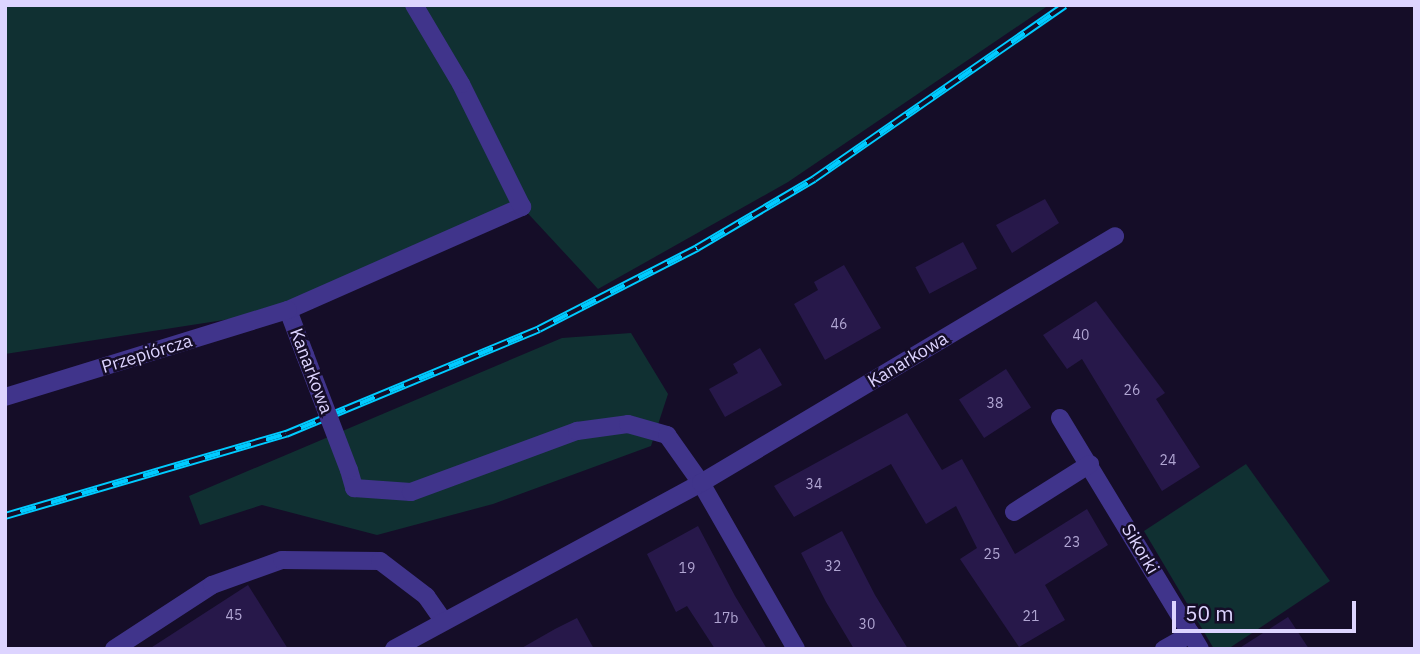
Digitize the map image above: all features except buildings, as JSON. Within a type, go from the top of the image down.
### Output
[{"type":"street","name":"Kanarkowa","points":[[414,5],[461,84],[523,207],[288,310],[354,488],[411,492],[577,431],[628,424],[667,435],[701,483],[796,649]]},
{"type":"street","name":"Kanarkowa","points":[[394,649],[701,483],[1115,236]]},
{"type":"street","name":"Przepiórcza","points":[[5,397],[288,310]]},
{"type":"street","name":"Sikorki","points":[[1060,418],[1195,641],[1164,649]]},
{"type":"street","points":[[1014,512],[1090,464]]},
{"type":"street","points":[[114,649],[212,585],[282,559],[380,561],[426,596],[443,621]]},
{"type":"green space","points":[[5,5],[1049,5],[788,182],[598,289],[522,207],[288,310],[5,354]]},
{"type":"green space","points":[[631,333],[668,394],[651,446],[493,504],[377,535],[262,505],[200,525],[189,496],[562,338]]},
{"type":"green space","points":[[1246,464],[1330,581],[1228,649],[1214,649],[1144,531]]},
{"type":"railway","points":[[5,516],[286,434],[539,329],[697,248],[814,179],[1065,5]]}]
